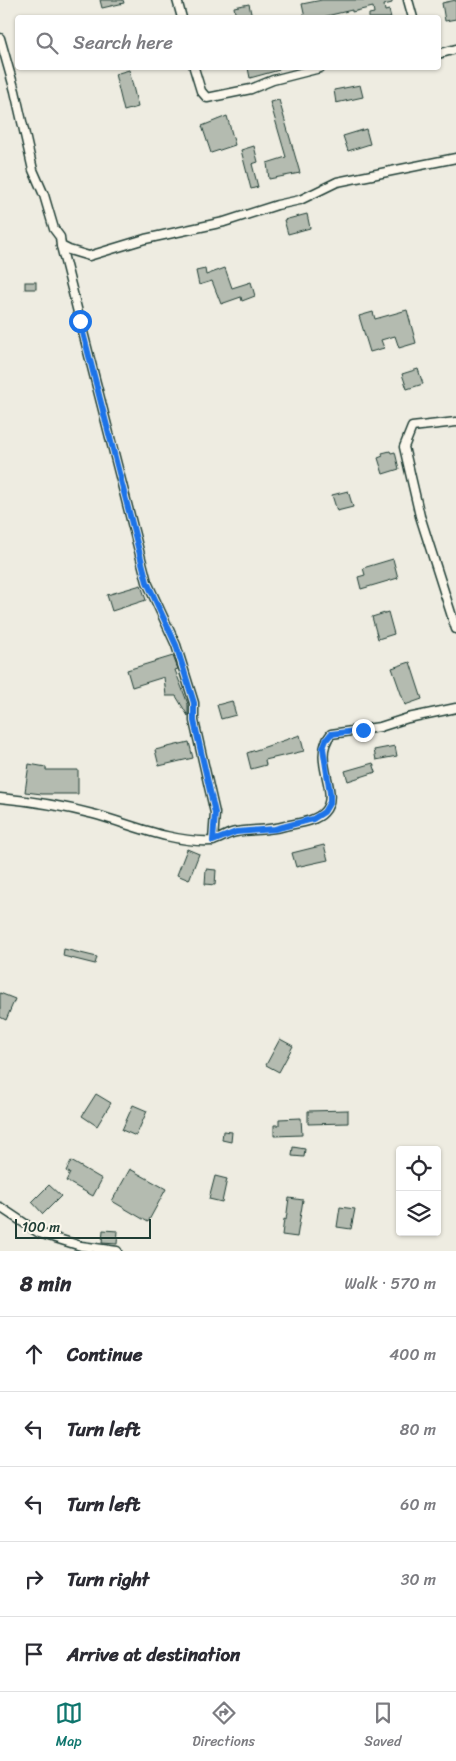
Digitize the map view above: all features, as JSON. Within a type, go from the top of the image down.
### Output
[{"type":"street","points":[[177,0],[181,15]]},
{"type":"street","points":[[408,0],[412,15]]},
{"type":"street","points":[[0,38],[1,48],[15,91],[34,170],[54,229],[60,237],[147,582],[176,645],[194,703],[194,721],[215,813],[213,841]]},
{"type":"street","points":[[441,53],[456,49]]},
{"type":"street","points":[[195,70],[201,91],[207,98],[251,89],[273,80],[312,70]]},
{"type":"street","points":[[61,246],[89,256],[145,240],[224,222],[277,205],[300,200],[337,182],[455,158],[456,168]]},
{"type":"street","points":[[456,422],[412,427],[404,447],[420,516],[456,629]]},
{"type":"street","points":[[0,798],[35,802],[94,814],[143,830],[193,840],[213,841],[236,832],[275,829],[313,819],[324,812],[330,802],[323,748],[331,734],[380,728],[408,718],[456,708]]},
{"type":"street","points":[[0,1207],[39,1233],[80,1246],[117,1251]]},
{"type":"building","points":[[100,0],[123,0],[124,3],[102,8]]},
{"type":"building","points":[[322,0],[392,0],[392,3],[384,5],[385,11],[389,10],[390,15],[369,15],[374,13],[373,7],[331,15],[304,15],[302,4]]},
{"type":"building","points":[[456,0],[456,19],[445,21],[442,3]]},
{"type":"building","points":[[249,4],[251,15],[235,15],[234,7]]},
{"type":"building","points":[[129,70],[138,107],[124,111],[115,74]]},
{"type":"building","points":[[248,70],[279,70],[250,78]]},
{"type":"building","points":[[360,85],[363,97],[336,103],[334,90]]},
{"type":"building","points":[[279,100],[300,173],[269,179],[267,163],[286,157],[270,102]]},
{"type":"building","points":[[227,116],[235,145],[211,153],[202,126]]},
{"type":"building","points":[[366,129],[370,144],[348,151],[343,136]]},
{"type":"building","points":[[254,146],[258,162],[252,164],[258,187],[251,189],[241,150]]},
{"type":"building","points":[[307,214],[310,228],[288,234],[284,220]]},
{"type":"building","points":[[225,268],[232,288],[251,282],[255,296],[242,301],[241,297],[221,304],[212,281],[199,285],[196,271],[205,269],[206,275]]},
{"type":"building","points":[[25,282],[36,282],[36,289],[25,289]]},
{"type":"building","points":[[407,310],[416,343],[399,348],[395,336],[381,340],[384,348],[370,352],[359,316],[373,312],[375,319]]},
{"type":"building","points":[[418,369],[423,384],[407,389],[402,374]]},
{"type":"building","points":[[390,451],[391,453],[395,452],[399,469],[383,474],[378,458],[383,456],[382,453]]},
{"type":"building","points":[[348,491],[353,507],[337,511],[332,495]]},
{"type":"building","points":[[393,559],[398,578],[361,589],[358,577],[365,575],[363,568]]},
{"type":"building","points":[[141,585],[146,600],[112,611],[107,595]]},
{"type":"building","points":[[388,612],[394,634],[378,639],[372,617]]},
{"type":"building","points":[[173,656],[178,669],[175,670],[188,704],[188,716],[176,696],[166,696],[164,677],[132,687],[127,670]]},
{"type":"building","points":[[410,662],[422,699],[405,705],[392,668]]},
{"type":"building","points":[[232,701],[236,715],[221,719],[217,705]]},
{"type":"building","points":[[300,735],[304,751],[265,760],[266,765],[251,769],[247,753]]},
{"type":"building","points":[[189,742],[193,758],[159,766],[155,750]]},
{"type":"building","points":[[395,746],[397,756],[376,760],[374,750]]},
{"type":"building","points":[[373,763],[376,772],[348,781],[345,771]]},
{"type":"building","points":[[29,764],[46,767],[46,770],[78,770],[78,794],[25,792]]},
{"type":"building","points":[[324,845],[328,860],[296,867],[292,853]]},
{"type":"building","points":[[187,849],[199,854],[189,880],[177,875]]},
{"type":"building","points":[[206,869],[216,870],[215,885],[205,884]]},
{"type":"building","points":[[64,949],[97,957],[95,964],[63,956]]},
{"type":"building","points":[[0,993],[15,999],[6,1020],[0,1017]]},
{"type":"building","points":[[280,1039],[293,1046],[279,1072],[266,1065]]},
{"type":"building","points":[[96,1094],[111,1103],[97,1126],[82,1116]]},
{"type":"building","points":[[133,1105],[147,1111],[136,1136],[122,1130]]},
{"type":"building","points":[[348,1110],[348,1123],[308,1124],[308,1111]]},
{"type":"building","points":[[301,1118],[302,1135],[274,1136],[274,1125],[279,1125],[279,1119]]},
{"type":"building","points":[[223,1131],[232,1132],[231,1142],[222,1140]]},
{"type":"building","points":[[293,1147],[305,1149],[304,1157],[292,1156]]},
{"type":"building","points":[[71,1161],[102,1179],[93,1196],[66,1181],[70,1173],[66,1171]]},
{"type":"building","points":[[130,1169],[166,1189],[148,1222],[112,1201]]},
{"type":"building","points":[[215,1176],[227,1179],[222,1202],[209,1199]]},
{"type":"building","points":[[49,1185],[61,1196],[43,1214],[32,1202]]},
{"type":"building","points":[[289,1198],[303,1200],[297,1237],[282,1235]]},
{"type":"building","points":[[340,1207],[355,1209],[351,1229],[337,1227]]},
{"type":"building","points":[[103,1230],[118,1231],[117,1244],[102,1243]]},
{"type":"route","points":[[80,321],[147,582],[176,645],[194,703],[194,721],[215,813],[213,841],[236,832],[275,829],[313,819],[324,812],[330,802],[323,748],[326,740],[331,734],[363,730]]}]
